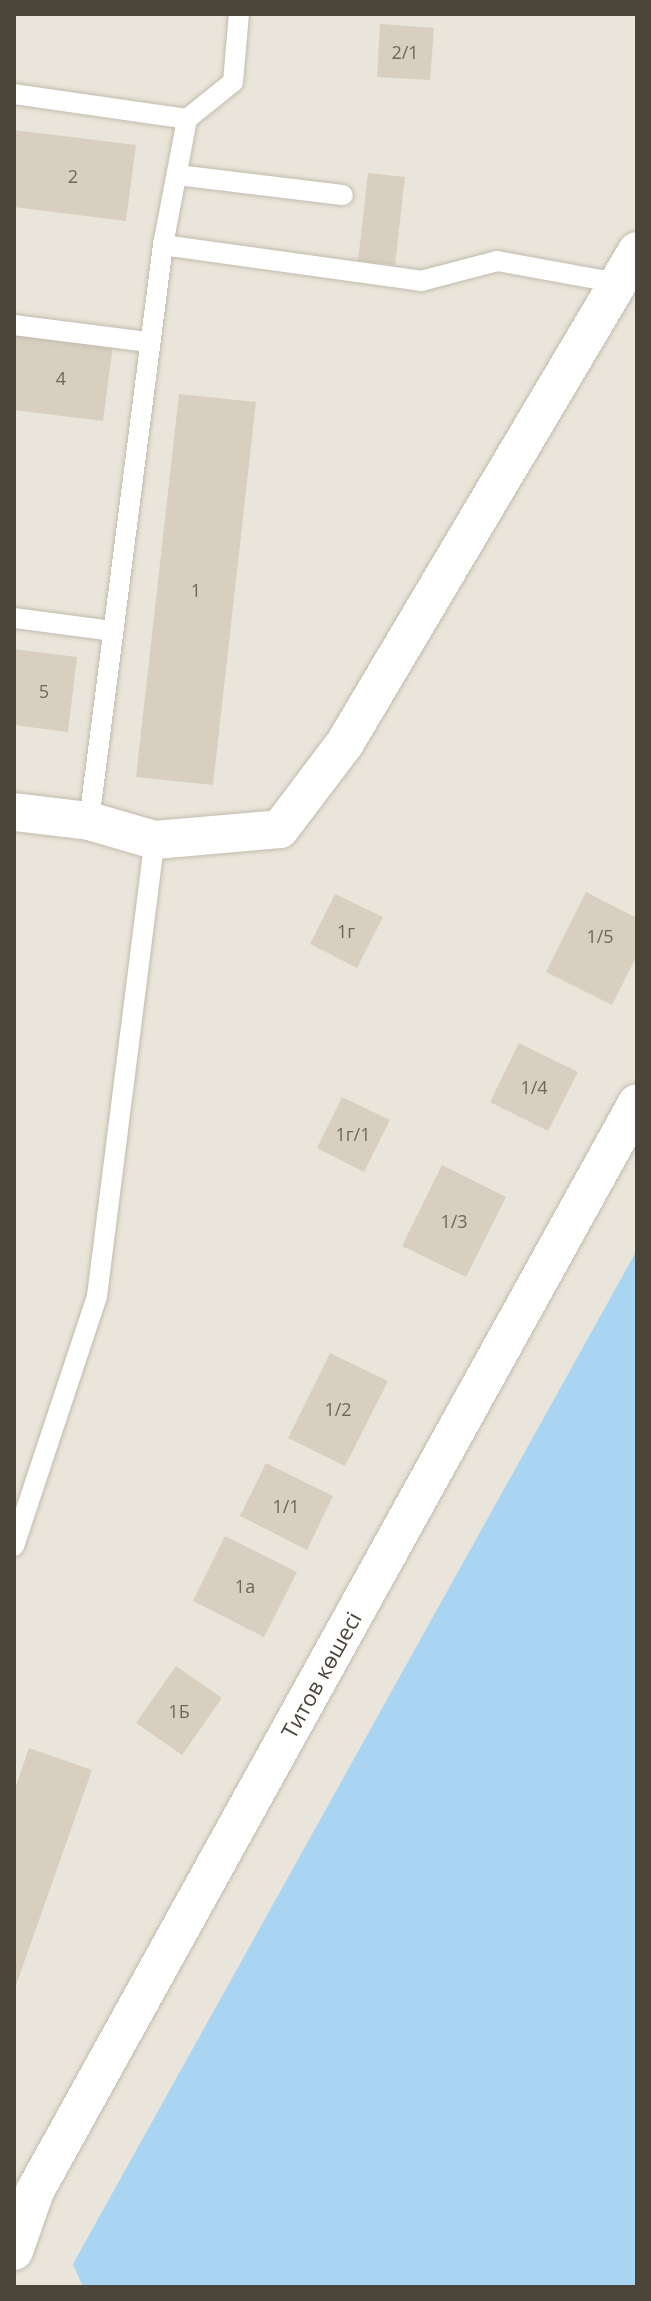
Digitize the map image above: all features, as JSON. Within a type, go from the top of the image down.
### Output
[{"type":"street","points":[[14,812],[89,821],[155,840],[280,829],[345,743],[637,251]]},
{"type":"street","name":"Титов көшесі","points":[[14,2251],[35,2191],[637,1103]]},
{"type":"lane","points":[[89,821],[163,245],[187,119],[233,82],[239,14]]},
{"type":"lane","points":[[14,94],[187,119]]},
{"type":"lane","points":[[177,175],[343,195]]},
{"type":"lane","points":[[163,245],[421,281],[497,261],[618,283]]},
{"type":"lane","points":[[14,325],[149,342]]},
{"type":"lane","points":[[14,618],[113,631]]},
{"type":"lane","points":[[14,1546],[97,1296],[155,840]]},
{"type":"shaded area","points":[[14,14],[637,14],[637,2287],[14,2287]]},
{"type":"water","points":[[637,1250],[637,2287],[83,2287],[73,2264]]},
{"type":"building","points":[[380,24],[434,28],[430,80],[377,77]]},
{"type":"building","points":[[14,130],[136,145],[126,221],[14,207]]},
{"type":"building","points":[[368,173],[405,177],[395,265],[358,261]]},
{"type":"building","points":[[14,333],[113,345],[103,421],[14,410]]},
{"type":"building","points":[[179,394],[256,402],[213,785],[136,777]]},
{"type":"building","points":[[14,649],[77,657],[68,732],[14,725]]},
{"type":"building","points":[[586,892],[637,918],[637,955],[612,1005],[546,972]]},
{"type":"building","points":[[335,894],[383,917],[357,968],[310,944]]},
{"type":"building","points":[[519,1043],[578,1072],[548,1131],[490,1102]]},
{"type":"building","points":[[342,1097],[390,1120],[364,1172],[317,1148]]},
{"type":"building","points":[[442,1165],[506,1197],[466,1277],[402,1246]]},
{"type":"building","points":[[330,1353],[388,1381],[345,1466],[288,1438]]},
{"type":"building","points":[[266,1463],[333,1496],[307,1550],[240,1516]]},
{"type":"building","points":[[225,1536],[297,1572],[264,1637],[193,1601]]},
{"type":"building","points":[[176,1666],[222,1698],[182,1755],[136,1723]]},
{"type":"building","points":[[29,1748],[92,1770],[14,1991],[14,1792]]}]
